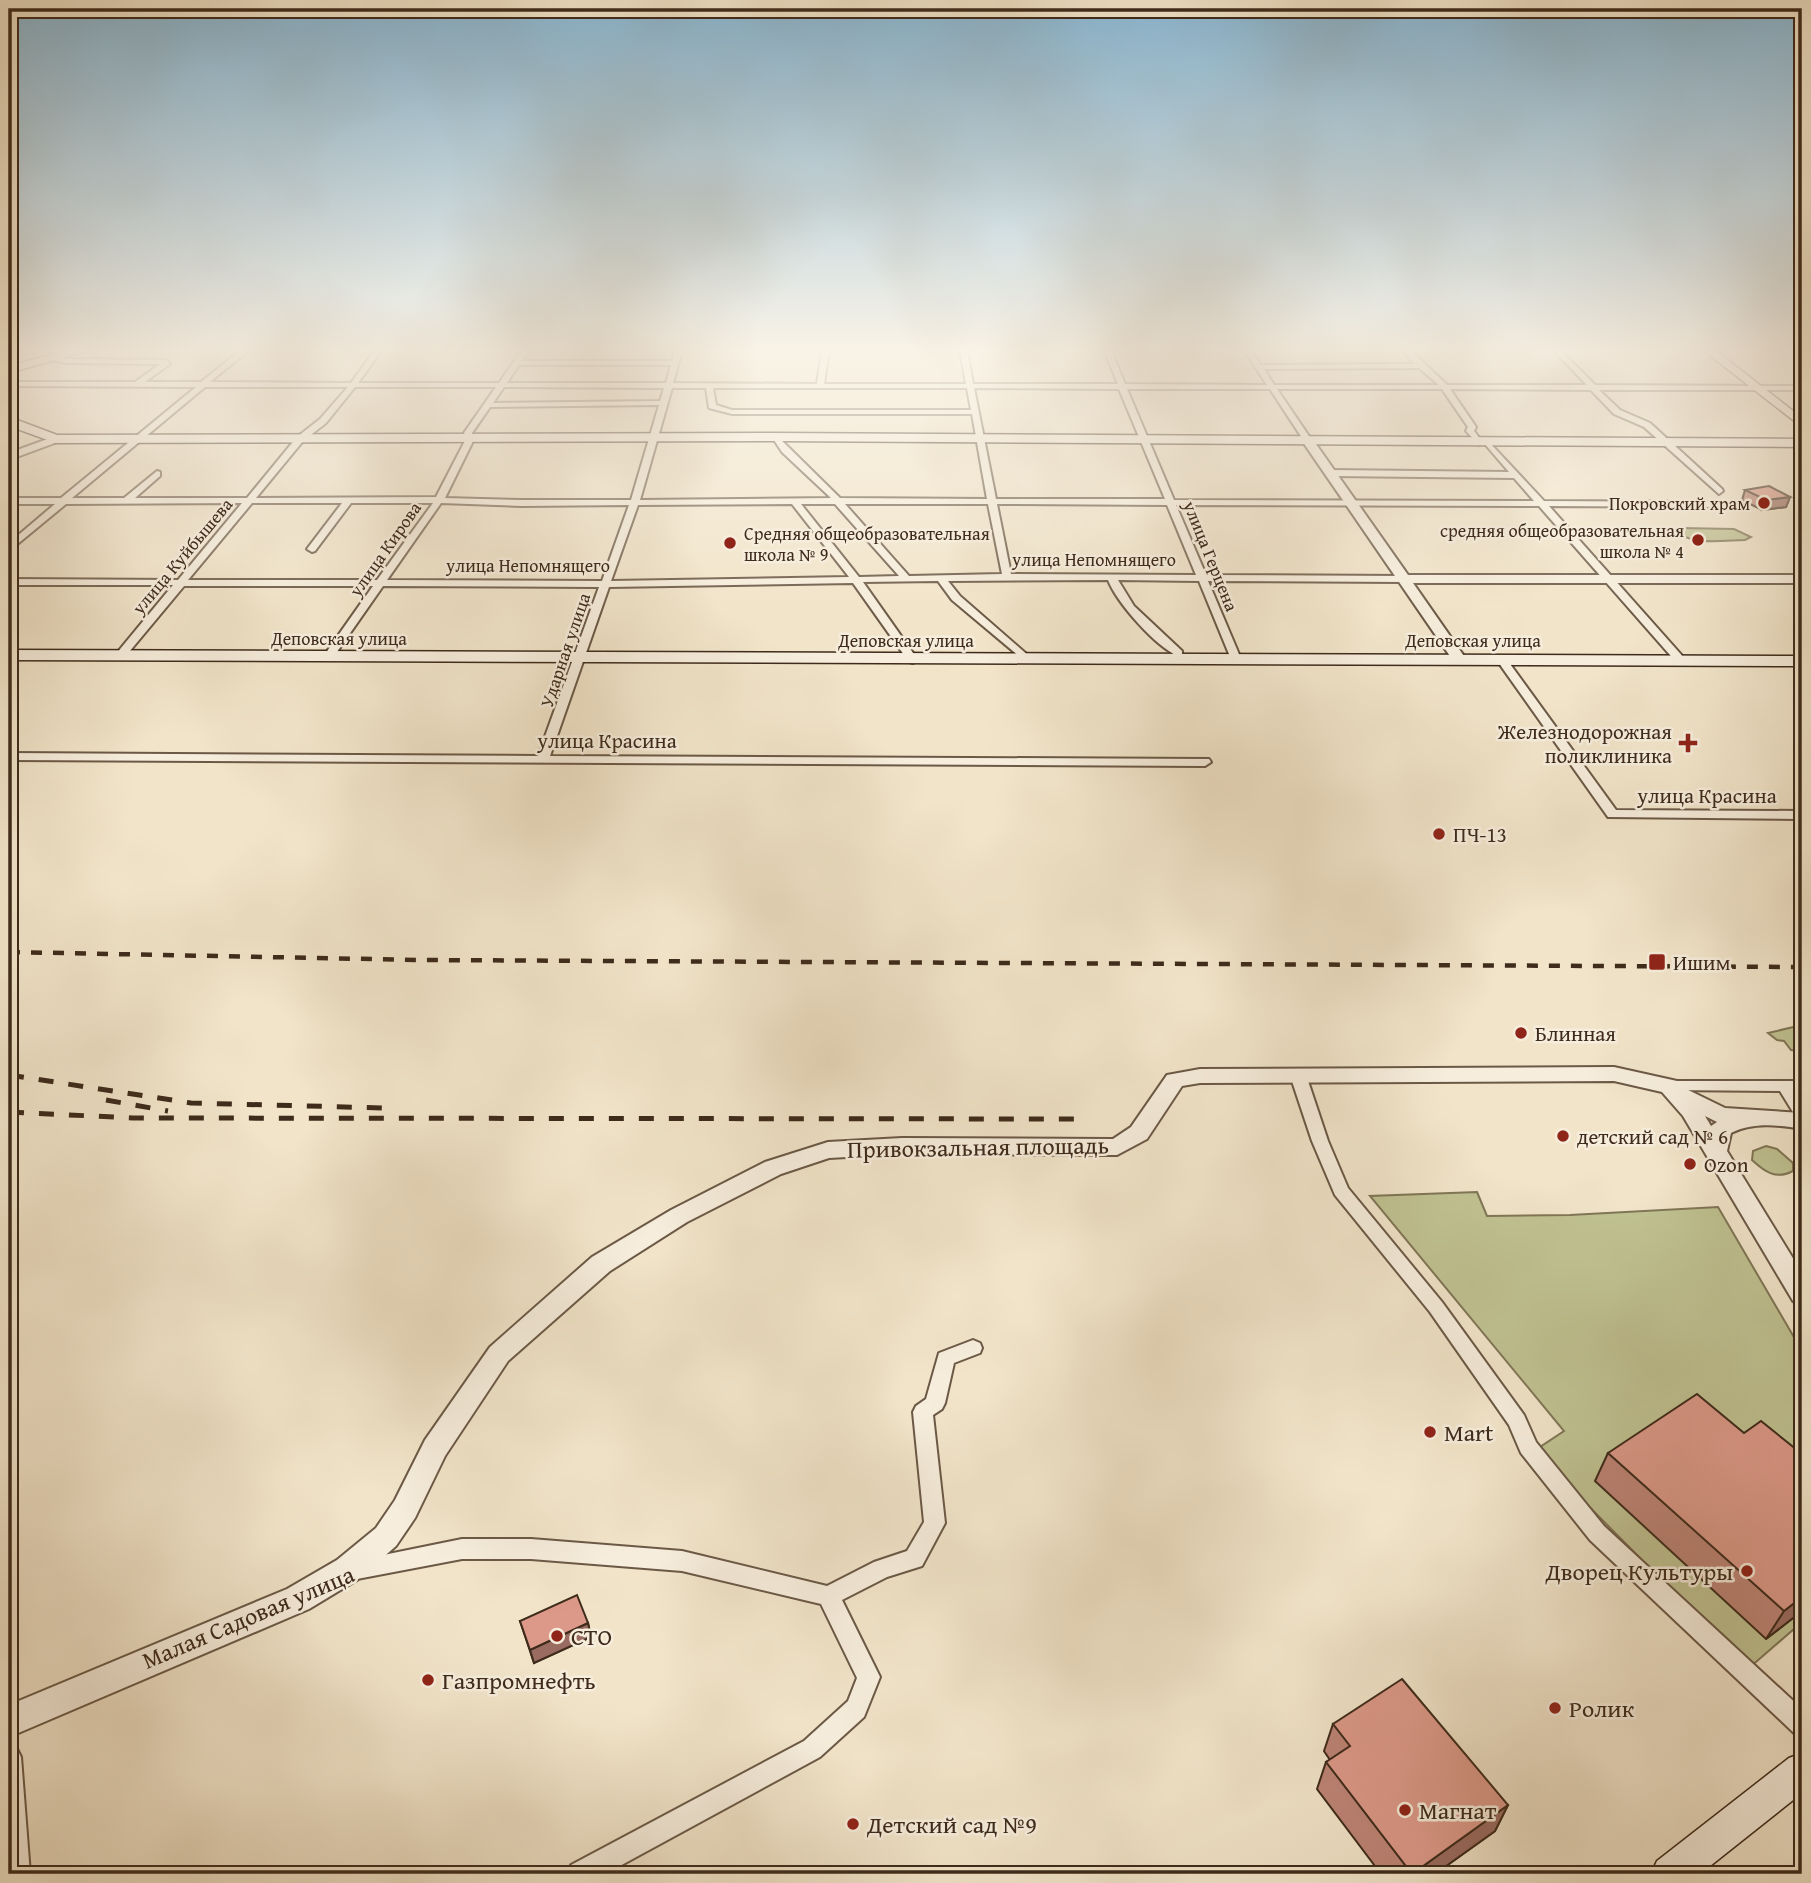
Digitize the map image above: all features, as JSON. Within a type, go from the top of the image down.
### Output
[{"type":"main road","points":[[52,438],[669,438]]},
{"type":"main road","points":[[954,438],[1802,443]]},
{"type":"main road","name":"Деповская улица","points":[[9,655],[1802,661]]},
{"type":"main road","points":[[1670,1874],[1802,1771]]},
{"type":"street","name":"Ударная улица","points":[[543,760],[635,501],[653,438]]},
{"type":"street","points":[[777,438],[785,450],[826,488],[907,579]]},
{"type":"street","points":[[980,438],[1007,577]]},
{"type":"street","points":[[1306,438],[1459,659]]},
{"type":"street","points":[[1477,438],[1681,661]]},
{"type":"street","points":[[1660,438],[1719,491]]},
{"type":"street","points":[[9,457],[56,439]]},
{"type":"street","points":[[9,548],[135,439]]},
{"type":"street","name":"улица Куйбышева","points":[[120,656],[300,439]]},
{"type":"street","name":"улица Кирова","points":[[328,657],[439,500],[470,439]]},
{"type":"street","name":"улица Герцена","points":[[1144,440],[1236,659]]},
{"type":"street","points":[[1331,473],[1514,475]]},
{"type":"street","points":[[125,502],[157,474]]},
{"type":"street","points":[[9,502],[439,500],[521,503],[836,501],[1722,504]]},
{"type":"street","points":[[312,550],[348,501]]},
{"type":"street","points":[[794,501],[894,629],[913,660]]},
{"type":"street","points":[[1111,576],[1114,586],[1139,618],[1178,653]]},
{"type":"street","name":"улица Непомнящего","points":[[9,582],[604,583],[1111,576],[1802,579]]},
{"type":"street","points":[[941,578],[956,598],[1026,659]]},
{"type":"street","name":"улица Красина","points":[[1502,659],[1612,814],[1802,815]]},
{"type":"street","name":"улица Красина","points":[[9,757],[1205,762]]},
{"type":"street","name":"Привокзальная площадь","points":[[347,1570],[386,1537],[405,1509],[435,1448],[499,1354],[601,1264],[679,1216],[773,1168],[828,1150],[902,1146],[1117,1147],[1139,1133],[1175,1080],[1200,1076],[1614,1074],[1669,1086],[1794,1087],[1802,1113]]},
{"type":"street","points":[[1298,1075],[1320,1141],[1341,1191],[1436,1307],[1517,1421],[1528,1447],[1597,1533],[1802,1725]]},
{"type":"street","points":[[1669,1086],[1721,1115],[1802,1121]]},
{"type":"street","points":[[1669,1086],[1690,1111],[1716,1150],[1802,1294]]},
{"type":"street","points":[[1716,1150],[1721,1129],[1730,1124],[1758,1119]]},
{"type":"street","points":[[580,1874],[813,1749],[856,1709],[869,1676],[828,1597],[882,1569],[914,1559],[935,1523],[923,1412],[935,1404],[946,1358],[973,1348]]},
{"type":"street","name":"Малая Садовая улица","points":[[9,1721],[298,1599],[347,1570],[462,1549],[531,1549],[682,1561],[828,1597]]},
{"type":"street","points":[[9,1757],[18,1874]]},
{"type":"green space","points":[[1734,529],[1751,537],[1745,540],[1699,541],[1682,535],[1677,530]]},
{"type":"green space","points":[[1802,1025],[1802,1051],[1791,1050],[1784,1041],[1777,1040],[1768,1033]]},
{"type":"green space","points":[[1766,1146],[1777,1149],[1793,1163],[1793,1171],[1776,1175],[1752,1160],[1753,1151]]},
{"type":"green space","points":[[1477,1192],[1487,1216],[1570,1215],[1718,1207],[1802,1351],[1802,1622],[1749,1668],[1534,1451],[1564,1431],[1370,1196]]},
{"type":"building","points":[[1769,486],[1790,497],[1766,500],[1745,490]]},
{"type":"building","name":"Дворец Культуры","points":[[1697,1394],[1744,1433],[1761,1421],[1802,1454],[1802,1597],[1784,1611],[1608,1453]]},
{"type":"building","points":[[577,1595],[588,1623],[530,1650],[520,1621]]},
{"type":"building","name":"Магнат","points":[[1402,1679],[1508,1805],[1412,1874],[1326,1762],[1350,1746],[1333,1724]]},
{"type":"railway","points":[[9,952],[419,960],[1802,967]]},
{"type":"railway","points":[[9,1075],[191,1103],[385,1108]]},
{"type":"railway","points":[[106,1100],[168,1111]]},
{"type":"railway","points":[[9,1112],[133,1118],[1088,1119]]},
{"type":"place","name":"Покровский храм","points":[[1764,503]]},
{"type":"place","name":"средняя общеобразовательная школа № 4","points":[[1698,540]]},
{"type":"place","name":"Средняя общеобразовательная школа № 9","points":[[730,543]]},
{"type":"place","name":"Железнодорожная поликлиника","points":[[1688,743]]},
{"type":"place","name":"ПЧ-13","points":[[1439,834]]},
{"type":"place","name":"Ишим","points":[[1657,962]]},
{"type":"place","name":"Блинная","points":[[1521,1033]]},
{"type":"place","name":"детский сад № 6","points":[[1563,1136]]},
{"type":"place","name":"Ozon","points":[[1690,1164]]},
{"type":"place","name":"Mart","points":[[1430,1432]]},
{"type":"place","name":"Дворец Культуры","points":[[1747,1571]]},
{"type":"place","name":"СТО","points":[[557,1636]]},
{"type":"place","name":"Газпромнефть","points":[[428,1680]]},
{"type":"place","name":"Ролик","points":[[1555,1708]]},
{"type":"place","name":"Магнат","points":[[1405,1810]]},
{"type":"place","name":"Детский сад №9","points":[[853,1824]]}]
